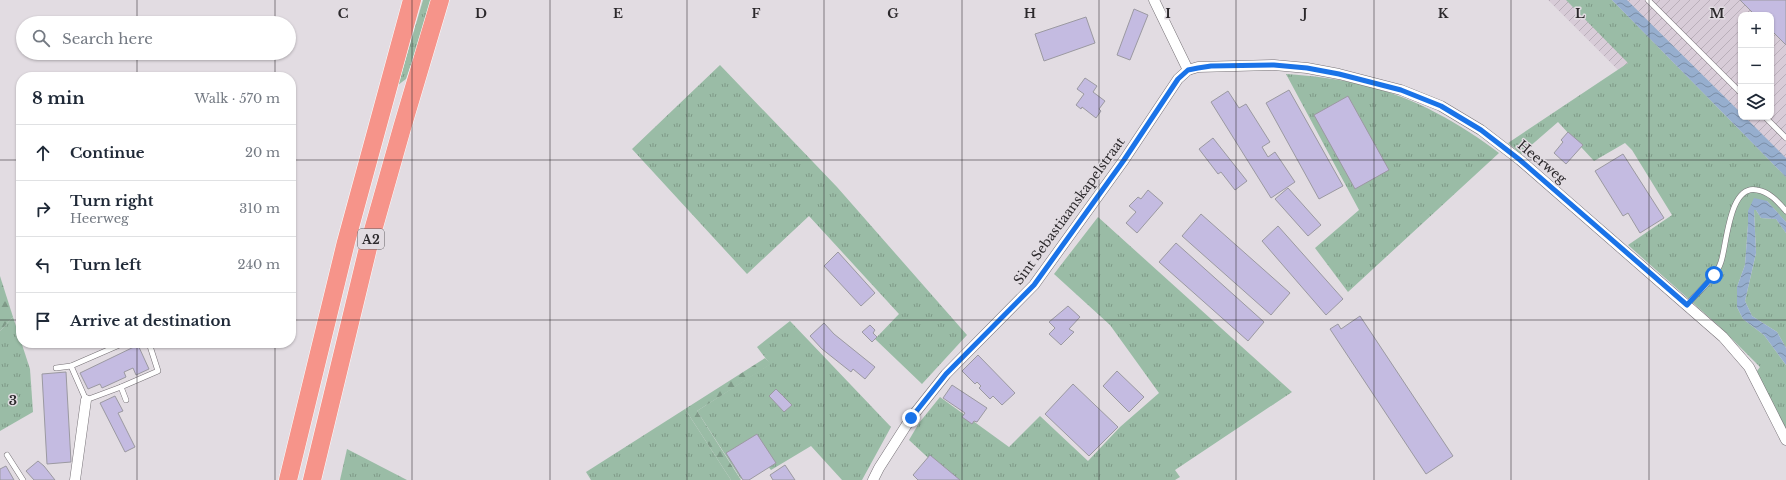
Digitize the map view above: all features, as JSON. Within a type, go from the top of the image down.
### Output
[{"type":"highway","name":"A2","points":[[288,480],[346,242],[412,0]]},
{"type":"highway","name":"A2","points":[[312,480],[368,248],[440,0]]},
{"type":"street","points":[[1154,0],[1188,70]]},
{"type":"street","name":"Heerweg","points":[[1188,70],[1211,66],[1274,65],[1307,68],[1339,74],[1401,90],[1441,106],[1481,130],[1520,160],[1723,337],[1749,367],[1786,440]]},
{"type":"street","name":"Sint Sebastiaanskapelstraat","points":[[873,480],[911,418],[946,374],[1034,285],[1124,160],[1178,79],[1188,70]]},
{"type":"street","points":[[75,480],[86,400]]},
{"type":"lane","points":[[1648,0],[1738,90]]},
{"type":"lane","points":[[1768,120],[1786,138]]},
{"type":"lane","points":[[1687,305],[1714,275],[1721,263],[1733,210],[1737,199],[1745,191],[1752,189],[1763,191],[1776,200],[1786,211]]},
{"type":"lane","points":[[56,368],[71,366],[112,348]]},
{"type":"lane","points":[[71,366],[86,400],[158,371],[151,348]]},
{"type":"lane","points":[[121,387],[126,400]]},
{"type":"lane","points":[[6,455],[23,480]]},
{"type":"shaded area","points":[[1548,0],[1786,0],[1786,238]]},
{"type":"green space","points":[[423,0],[433,0],[406,79],[398,85]]},
{"type":"green space","points":[[1566,0],[1612,0],[1786,177],[1786,222],[1767,201],[1748,211],[1745,265],[1737,287],[1737,307],[1743,319],[1764,335],[1786,365],[1786,433],[1757,371],[1760,367],[1720,327],[1628,245],[1672,215],[1632,150],[1625,143],[1594,161],[1558,122],[1521,154],[1508,143],[1628,63]]},
{"type":"green space","points":[[720,65],[837,187],[967,335],[922,384],[875,339],[899,314],[809,216],[747,274],[632,149]]},
{"type":"green space","points":[[1286,74],[1348,81],[1403,97],[1453,122],[1499,153],[1348,292],[1315,248],[1359,210]]},
{"type":"green space","points":[[1754,210],[1756,210],[1761,218],[1776,219],[1786,233],[1786,348],[1777,332],[1752,316],[1745,301],[1756,253]]},
{"type":"green space","points":[[1098,217],[1292,392],[1175,470],[1180,477],[1175,480],[952,480],[909,440],[919,423],[940,397],[1009,447],[1040,416],[1088,461],[1120,427],[1159,393],[1110,325],[1054,274]]},
{"type":"green space","points":[[0,276],[13,317],[0,331]]},
{"type":"green space","points":[[13,317],[16,326],[16,348],[23,348],[30,369],[33,412],[0,431],[0,331]]},
{"type":"green space","points":[[790,321],[891,427],[862,480],[842,480],[811,446],[771,470],[765,463],[741,479],[697,411],[770,364],[757,347]]},
{"type":"green space","points":[[765,358],[771,364],[697,411],[741,480],[731,480],[685,409]]},
{"type":"green space","points":[[685,409],[731,480],[591,480],[586,472]]},
{"type":"green space","points":[[347,449],[407,480],[340,480]]},
{"type":"water","points":[[1612,0],[1627,0],[1738,110],[1738,120],[1748,120],[1786,158],[1786,177]]},
{"type":"water","points":[[1754,198],[1767,201],[1786,222],[1786,233],[1776,219],[1761,218],[1756,210],[1754,210],[1756,253],[1745,301],[1752,316],[1777,332],[1786,348],[1786,365],[1764,335],[1743,319],[1737,307],[1737,287],[1745,265],[1748,211]]},
{"type":"building","points":[[1740,0],[1786,0],[1786,45],[1774,33],[1774,12],[1752,12]]},
{"type":"building","points":[[1134,9],[1148,15],[1130,60],[1117,55]]},
{"type":"building","points":[[1086,17],[1095,43],[1044,61],[1035,34]]},
{"type":"building","points":[[1085,78],[1097,86],[1093,92],[1105,101],[1099,109],[1101,111],[1096,118],[1082,107],[1081,109],[1076,105],[1084,94],[1077,89]]},
{"type":"building","points":[[1289,90],[1343,186],[1319,199],[1266,103]]},
{"type":"building","points":[[1228,91],[1239,108],[1246,104],[1270,142],[1262,147],[1268,157],[1275,152],[1295,182],[1271,198],[1211,102]]},
{"type":"building","points":[[1348,96],[1389,170],[1355,189],[1314,115]]},
{"type":"building","points":[[1568,132],[1583,145],[1566,164],[1554,153],[1563,142],[1561,140]]},
{"type":"building","points":[[1213,138],[1247,181],[1235,190],[1221,172],[1218,174],[1199,149]]},
{"type":"building","points":[[1623,154],[1664,218],[1640,233],[1628,213],[1623,216],[1595,171]]},
{"type":"building","points":[[1288,188],[1321,225],[1308,236],[1275,199]]},
{"type":"building","points":[[1148,190],[1163,203],[1137,233],[1126,223],[1136,212],[1129,206],[1138,197],[1141,199]]},
{"type":"building","points":[[1201,214],[1290,293],[1271,315],[1182,236]]},
{"type":"building","points":[[1278,226],[1343,299],[1326,315],[1262,241]]},
{"type":"building","points":[[1176,243],[1264,322],[1248,341],[1159,262]]},
{"type":"building","points":[[838,252],[875,293],[861,306],[824,266]]},
{"type":"building","points":[[1068,306],[1080,317],[1069,329],[1074,332],[1061,345],[1049,334],[1055,328],[1049,322]]},
{"type":"building","points":[[1360,316],[1453,456],[1426,474],[1330,329],[1338,324],[1341,329]]},
{"type":"building","points":[[824,323],[834,334],[875,367],[865,379],[853,369],[851,372],[822,349],[810,336]]},
{"type":"building","points":[[870,325],[875,330],[873,333],[877,337],[872,342],[862,332]]},
{"type":"building","points":[[132,348],[139,348],[149,369],[136,375],[133,368],[124,372],[126,377],[102,388],[100,384],[88,389],[80,373]]},
{"type":"building","points":[[978,355],[1015,393],[1002,405],[993,396],[990,399],[979,388],[981,386],[977,382],[975,384],[962,371]]},
{"type":"building","points":[[1117,371],[1144,397],[1129,412],[1103,386]]},
{"type":"building","points":[[66,372],[71,462],[47,464],[42,374]]},
{"type":"building","points":[[1073,384],[1118,427],[1089,456],[1045,414]]},
{"type":"building","points":[[952,385],[987,408],[977,422],[974,421],[972,424],[962,417],[965,413],[943,398]]},
{"type":"building","points":[[776,389],[792,405],[784,412],[769,396]]},
{"type":"building","points":[[115,396],[123,411],[118,413],[135,447],[125,452],[100,403]]},
{"type":"building","points":[[757,434],[776,463],[749,480],[743,480],[726,453]]},
{"type":"building","points":[[930,455],[960,480],[918,480],[913,475]]},
{"type":"building","points":[[38,461],[55,480],[34,480],[26,471]]},
{"type":"building","points":[[785,465],[795,480],[773,480],[770,475]]},
{"type":"building","points":[[6,466],[14,480],[0,480],[0,469]]},
{"type":"route","points":[[911,418],[946,374],[1034,285],[1124,160],[1178,79],[1188,70],[1198,68],[1211,66],[1274,65],[1307,68],[1339,74],[1401,90],[1441,106],[1481,130],[1520,160],[1687,305],[1714,275]]}]
